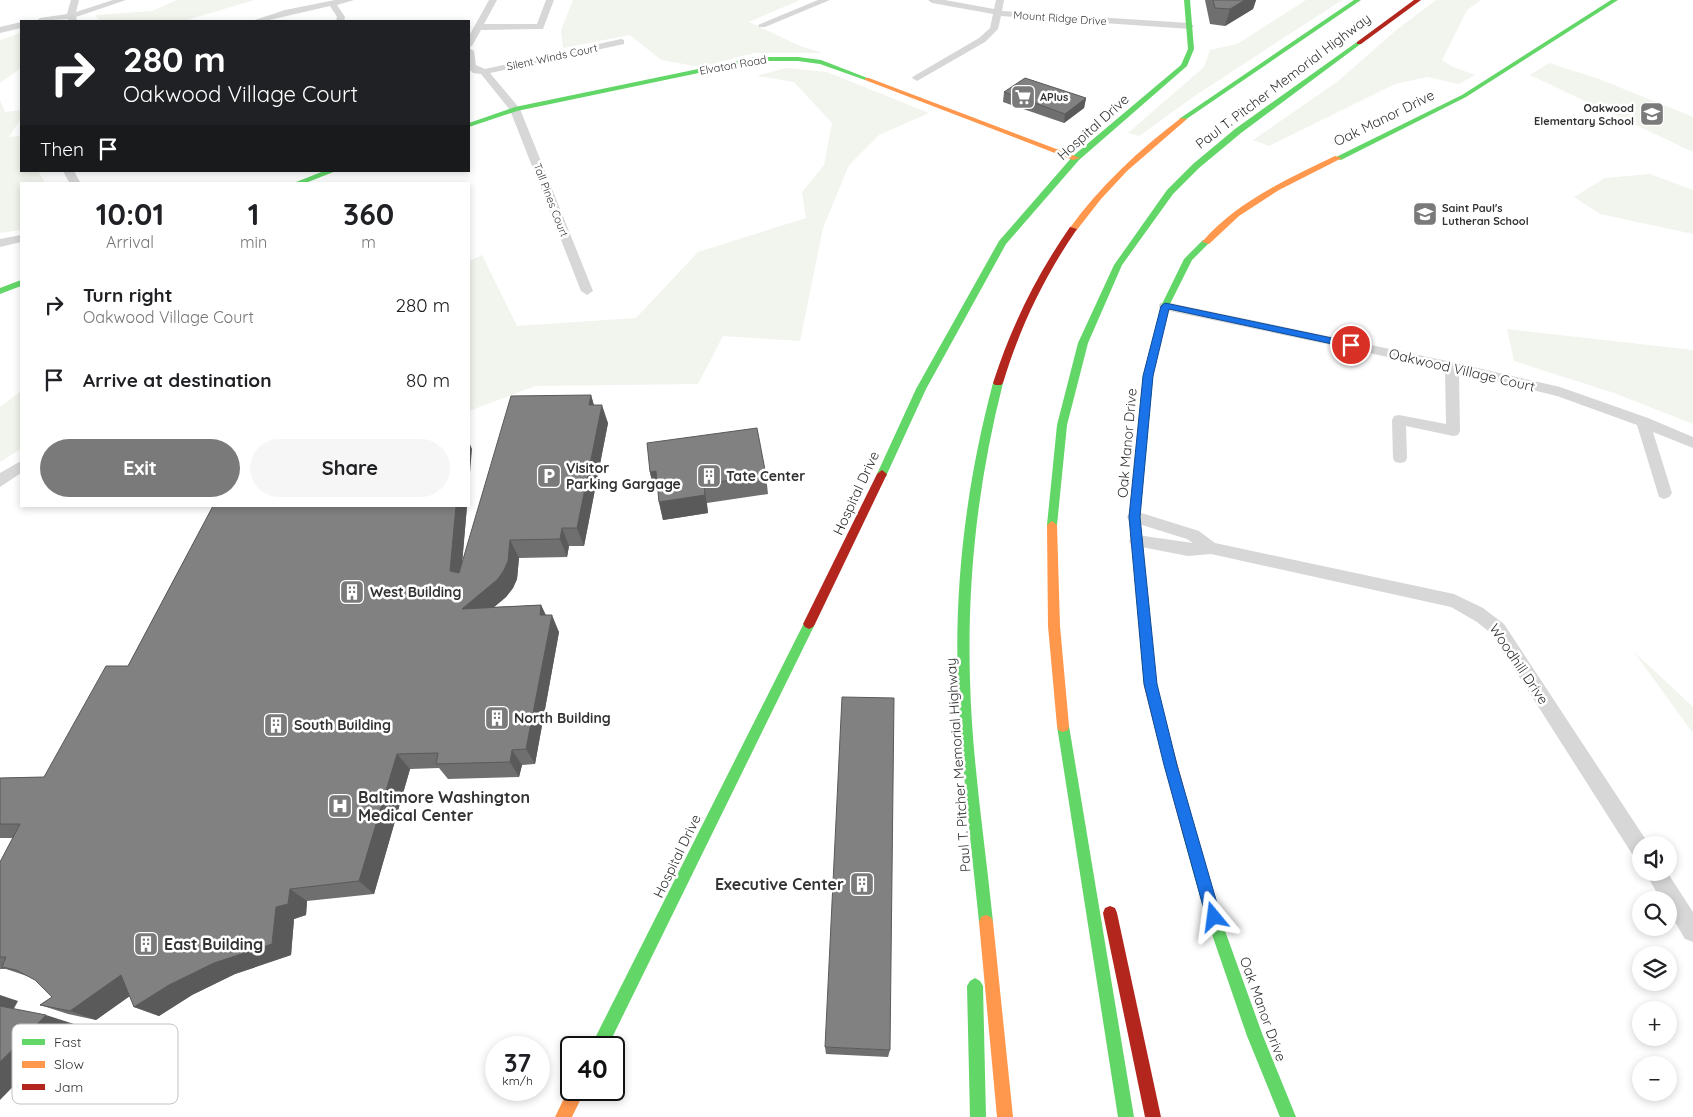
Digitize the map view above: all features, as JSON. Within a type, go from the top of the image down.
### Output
[{"type":"main road","name":"Hospital Drive","points":[[604,1036],[852,538],[921,389],[1002,243],[1076,158],[1184,66],[1192,49],[1187,0]]},
{"type":"main road","name":"Paul T. Pitcher Memorial Highway","points":[[1005,1117],[970,767],[964,681],[965,606],[973,496],[992,403],[1008,349],[1033,294],[1059,249],[1116,176],[1142,151],[1187,116],[1358,0]]},
{"type":"main road","name":"Paul T. Pitcher Memorial Highway","points":[[1126,1117],[1067,766],[1056,685],[1051,612],[1052,504],[1061,423],[1077,360],[1096,309],[1116,268],[1144,224],[1171,191],[1196,165],[1232,135],[1418,0]]},
{"type":"main road","name":"Oak Manor Drive","points":[[1288,1117],[1255,1036],[1214,917],[1170,765],[1150,684],[1135,517],[1148,376],[1165,306],[1188,259],[1236,214],[1276,188],[1464,96],[1615,0]]},
{"type":"main road","name":"Elvaton Road","points":[[470,125],[516,109],[756,59],[798,59],[839,68],[1076,158]]},
{"type":"main road","points":[[302,182],[329,172]]},
{"type":"main road","points":[[0,291],[20,283]]},
{"type":"main road","points":[[1052,504],[1057,612],[1066,684],[1084,784]]},
{"type":"main road","points":[[970,767],[974,922]]},
{"type":"main road","points":[[1109,906],[1153,1117]]},
{"type":"main road","points":[[975,971],[978,1117]]},
{"type":"main road","points":[[563,1117],[571,1101]]},
{"type":"street","points":[[72,19],[72,5],[75,0]]},
{"type":"street","points":[[56,20],[72,19],[122,0]]},
{"type":"street","points":[[260,20],[288,12],[350,0]]},
{"type":"street","points":[[470,42],[493,0]]},
{"type":"street","points":[[478,28],[540,27],[550,0]]},
{"type":"street","points":[[762,25],[826,0]]},
{"type":"street","name":"Mount Ridge Drive","points":[[932,0],[999,13],[1190,26]]},
{"type":"street","points":[[917,78],[982,40],[994,29],[999,13],[1000,0]]},
{"type":"street","points":[[332,3],[341,17],[340,20]]},
{"type":"street","points":[[0,30],[20,25]]},
{"type":"street","name":"Silent Winds Court","points":[[470,70],[484,72],[621,42]]},
{"type":"street","points":[[470,66],[484,72],[516,109]]},
{"type":"street","name":"Tall Pines Court","points":[[516,109],[587,291]]},
{"type":"street","points":[[0,243],[20,239]]},
{"type":"street","name":"Oakwood Village Court","points":[[1165,306],[1452,366],[1560,392],[1643,422],[1693,443]]},
{"type":"street","points":[[1400,458],[1399,420],[1453,431],[1452,366]]},
{"type":"street","points":[[1643,422],[1664,493]]},
{"type":"street","points":[[0,481],[20,467]]},
{"type":"street","name":"Woodhill Drive","points":[[1135,517],[1193,535],[1211,548]]},
{"type":"street","name":"Woodhill Drive","points":[[1136,541],[1188,550],[1211,548],[1454,601],[1490,621],[1510,647],[1632,836]]},
{"type":"street","points":[[1661,881],[1693,931]]},
{"type":"shaded area","points":[[177,0],[255,0],[186,20],[99,20],[95,15],[152,11]]},
{"type":"shaded area","points":[[573,0],[800,0],[749,22],[800,46],[823,53],[754,53],[701,67],[661,60],[630,35],[563,48],[561,30]]},
{"type":"shaded area","points":[[1306,0],[1342,0],[1196,95],[1139,136],[1128,133],[1204,67],[1210,50],[1237,44]]},
{"type":"shaded area","points":[[1436,0],[1481,0],[1467,10],[1442,60],[1453,67],[1475,75],[1459,84],[1427,77],[1395,84],[1269,146],[1253,140],[1337,82],[1394,32]]},
{"type":"shaded area","points":[[20,33],[20,69],[0,83],[0,40]]},
{"type":"shaded area","points":[[1549,63],[1599,79],[1693,117],[1693,152],[1530,75]]},
{"type":"shaded area","points":[[786,68],[827,72],[929,113],[879,135],[849,165],[823,228],[800,341],[723,336],[698,384],[535,386],[470,411],[470,261],[482,255],[517,326],[636,318],[698,252],[806,218],[802,192],[824,165],[832,123],[794,82],[757,76]]},
{"type":"shaded area","points":[[0,100],[5,112],[20,110],[20,120],[9,137],[20,136],[20,172],[39,172],[45,182],[20,182],[20,230],[0,233]]},
{"type":"shaded area","points":[[1650,174],[1693,190],[1693,234],[1600,214],[1574,197],[1605,178]]},
{"type":"shaded area","points":[[1507,329],[1693,350],[1693,424],[1614,393],[1514,361]]},
{"type":"shaded area","points":[[20,392],[20,450],[0,462],[0,407]]},
{"type":"shaded area","points":[[1634,652],[1693,707],[1693,733]]},
{"type":"building","points":[[1213,0],[1245,0],[1230,9],[1215,8]]},
{"type":"building","points":[[1025,78],[1086,98],[1065,114],[1004,92]]},
{"type":"building","points":[[591,395],[589,405],[602,405],[577,528],[562,528],[560,539],[510,540],[508,561],[498,579],[462,609],[541,605],[540,615],[552,615],[526,749],[512,750],[510,762],[436,764],[438,753],[397,754],[359,881],[290,889],[288,904],[276,907],[272,944],[214,963],[169,985],[134,1007],[121,975],[70,1011],[40,1005],[52,997],[35,980],[16,970],[2,967],[6,957],[0,957],[0,862],[20,824],[0,824],[0,778],[44,777],[106,666],[128,666],[212,507],[456,507],[450,571],[459,573],[511,396]]},
{"type":"building","name":"Tate Center","points":[[757,428],[766,475],[704,484],[705,495],[659,502],[656,471],[650,472],[647,443]]},
{"type":"building","name":"Executive Center","points":[[842,697],[894,698],[890,1050],[825,1047]]},
{"type":"building","points":[[0,1006],[46,1015],[37,1024],[12,1024],[12,1050],[0,1062]]},
{"type":"traffic: fast","points":[[882,474],[921,389],[1002,243],[1076,158],[1184,66],[1191,49],[1187,0]]},
{"type":"traffic: fast","points":[[1183,119],[1358,0]]},
{"type":"traffic: fast","points":[[1338,158],[1464,96],[1615,0]]},
{"type":"traffic: fast","points":[[1052,525],[1062,425],[1083,343],[1118,265],[1170,192],[1196,166],[1238,131],[1359,43]]},
{"type":"traffic: fast","points":[[470,125],[515,109],[756,59],[798,59],[821,62],[867,79]]},
{"type":"traffic: fast","points":[[301,182],[329,172]]},
{"type":"traffic: fast","points":[[1150,686],[1135,517],[1148,376],[1165,306],[1188,259],[1206,242]]},
{"type":"traffic: fast","points":[[0,291],[20,283]]},
{"type":"traffic: fast","points":[[986,922],[965,712],[963,645],[966,569],[975,493],[981,455],[998,383]]},
{"type":"traffic: fast","points":[[604,1036],[809,624]]},
{"type":"traffic: fast","points":[[1063,726],[1126,1117]]},
{"type":"traffic: fast","points":[[1189,832],[1213,917],[1255,1036],[1288,1117]]},
{"type":"traffic: fast","points":[[975,986],[978,1117]]},
{"type":"traffic: slow","points":[[867,79],[1076,158]]},
{"type":"traffic: slow","points":[[1073,229],[1111,183],[1152,144],[1183,119]]},
{"type":"traffic: slow","points":[[1206,242],[1236,214],[1276,188],[1338,158]]},
{"type":"traffic: slow","points":[[1052,525],[1054,626],[1063,726]]},
{"type":"traffic: slow","points":[[1150,686],[1189,832]]},
{"type":"traffic: slow","points":[[986,922],[1005,1117]]},
{"type":"traffic: slow","points":[[563,1117],[571,1101]]},
{"type":"traffic: jam","points":[[1359,43],[1418,0]]},
{"type":"traffic: jam","points":[[998,383],[1012,342],[1029,303],[1049,265],[1073,229]]},
{"type":"traffic: jam","points":[[809,624],[882,474]]},
{"type":"traffic: jam","points":[[1110,913],[1153,1117]]},
{"type":"place","name":"APlus","points":[[1023,97]]},
{"type":"place","name":"Oakwood Elementary School","points":[[1652,114]]},
{"type":"place","name":"Saint Paul's Lutheran School","points":[[1425,214]]},
{"type":"place","name":"Visitor Parking Gargage","points":[[549,476]]},
{"type":"place","name":"Tate Center","points":[[709,476]]},
{"type":"place","name":"West Building","points":[[352,592]]},
{"type":"place","name":"North Building","points":[[497,718]]},
{"type":"place","name":"South Building","points":[[276,725]]},
{"type":"place","name":"Baltimore Washington Medical Center","points":[[340,806]]},
{"type":"place","name":"Executive Center","points":[[862,884]]},
{"type":"place","name":"East Building","points":[[146,944]]},
{"type":"route","points":[[1214,917],[1170,765],[1150,684],[1135,517],[1148,376],[1165,306],[1351,345]]}]
